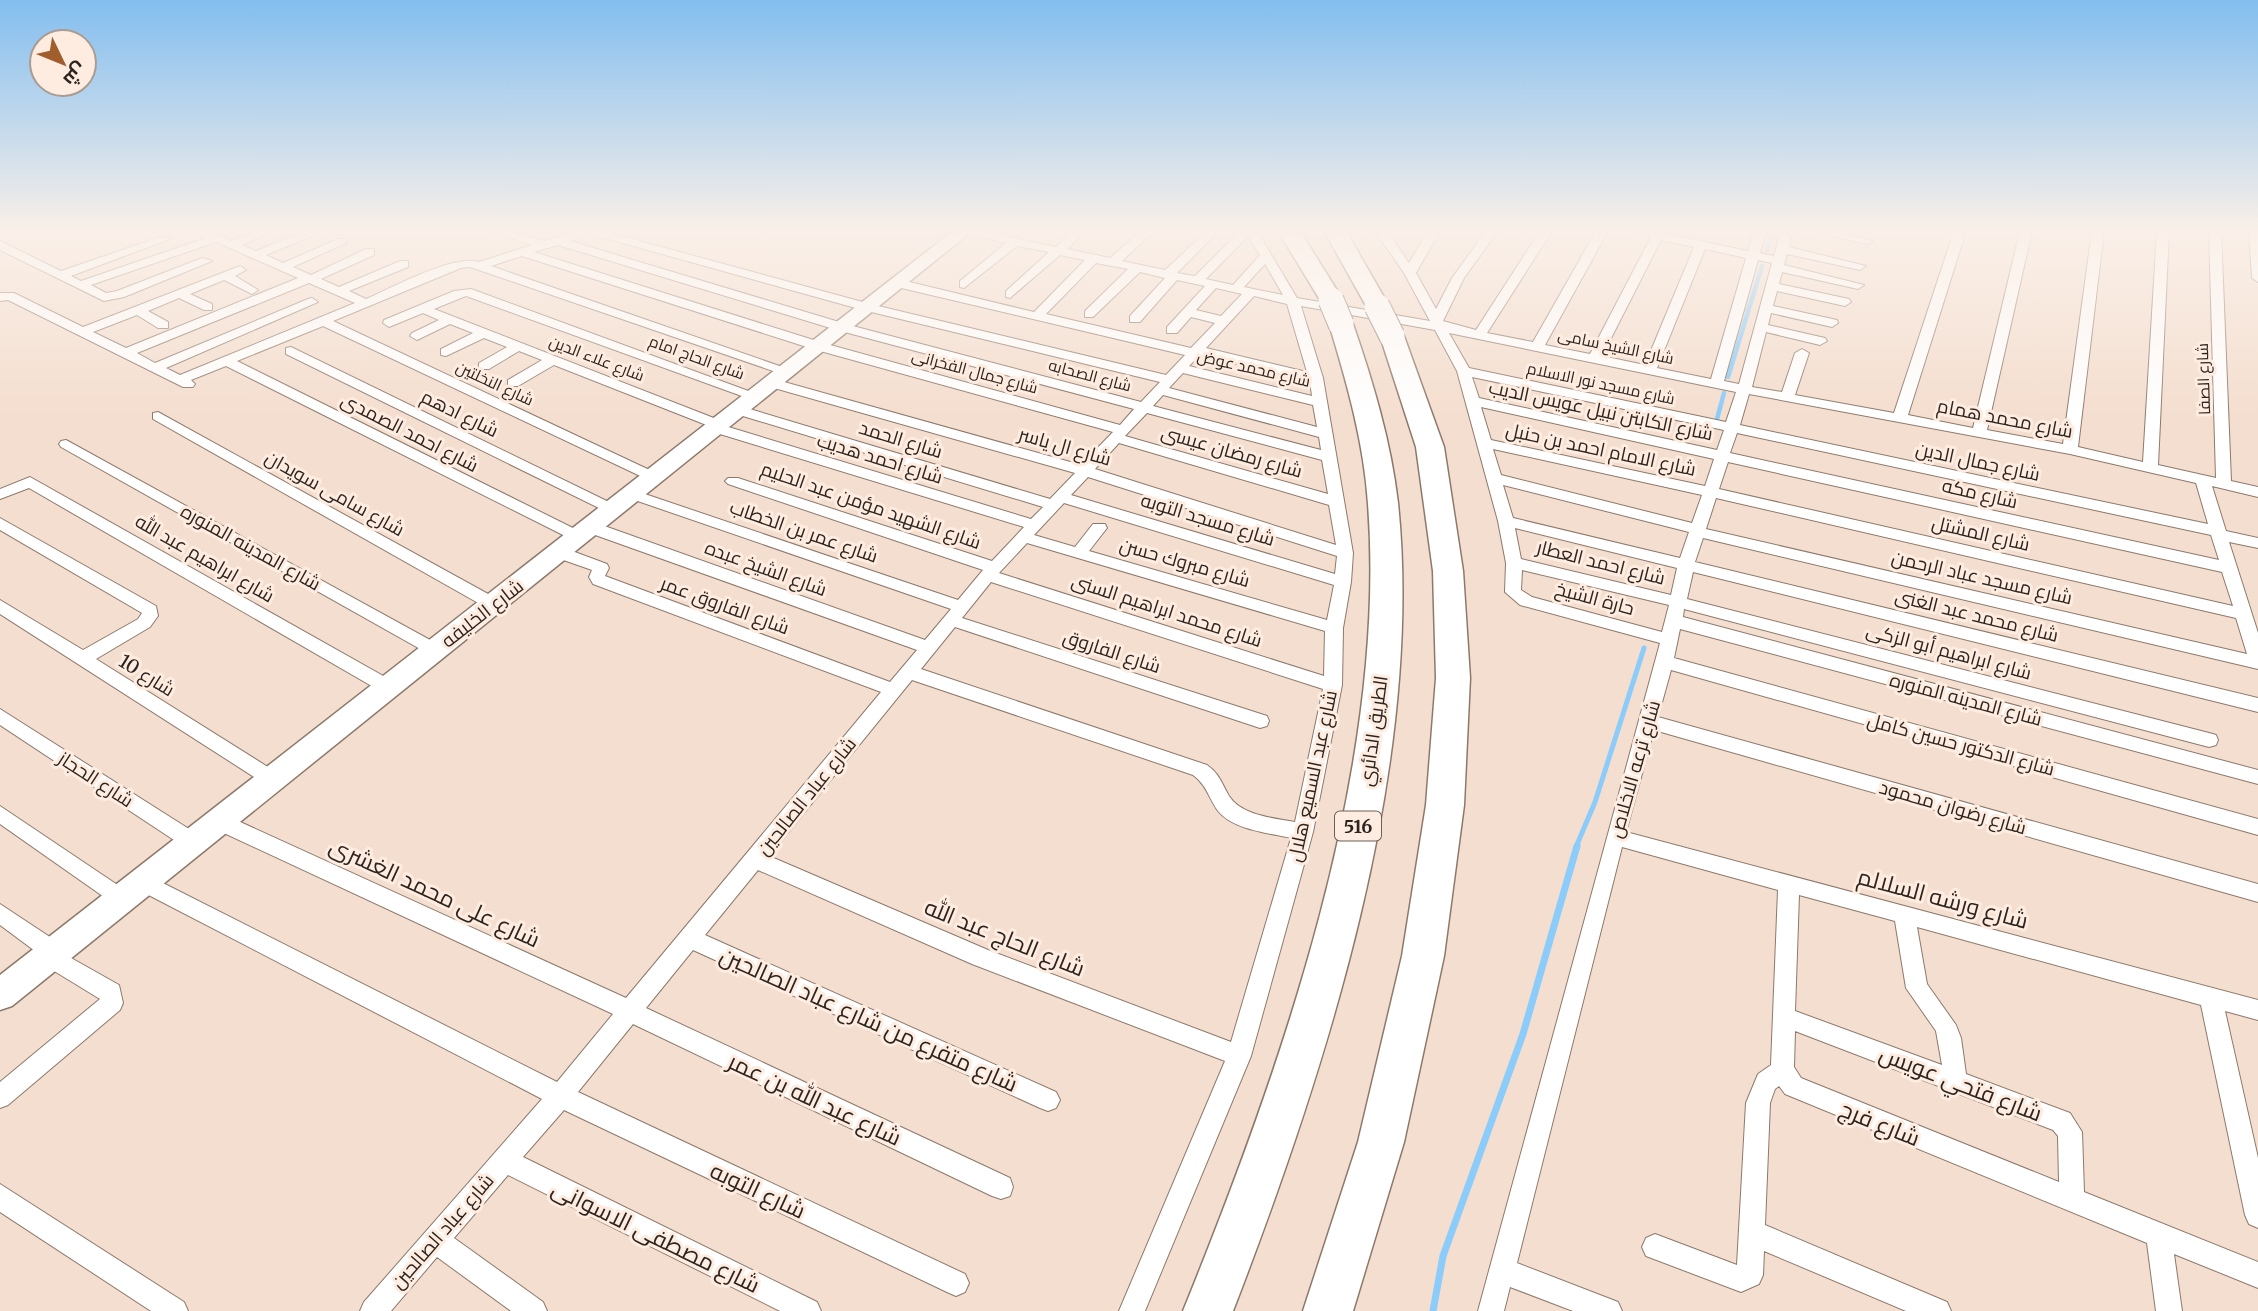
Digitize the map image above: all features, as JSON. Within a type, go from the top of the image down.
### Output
[{"type":"highway","name":"الطريق الدائري","points":[[1208,1311],[1250,1200],[1308,1025],[1348,874],[1373,747],[1385,639],[1384,519],[1372,430],[1336,312],[1324,292]]},
{"type":"highway","points":[[1328,1311],[1381,1142],[1423,956],[1446,792],[1453,678],[1448,571],[1430,447],[1389,321],[1372,292]]},
{"type":"main road","name":"شارع الخليفه","points":[[0,995],[886,292]]},
{"type":"street","points":[[94,292],[104,297],[125,292]]},
{"type":"street","points":[[126,353],[277,292]]},
{"type":"street","points":[[341,292],[366,303]]},
{"type":"street","points":[[180,380],[392,292]]},
{"type":"street","points":[[534,292],[747,402]]},
{"type":"street","name":"شارع جمال الفخرانى","points":[[649,292],[818,346],[1119,434]]},
{"type":"street","name":"شارع الصحابه","points":[[724,292],[1329,457]]},
{"type":"street","points":[[813,292],[1170,379],[1325,434]]},
{"type":"street","points":[[936,292],[1316,378]]},
{"type":"street","points":[[1037,316],[1060,292]]},
{"type":"street","points":[[1089,314],[1112,292]]},
{"type":"street","points":[[1135,319],[1156,292]]},
{"type":"street","points":[[1172,330],[1206,292]]},
{"type":"street","name":"شارع عباد الصالحين","points":[[373,1311],[560,1096],[991,572],[1224,321],[1242,292]]},
{"type":"street","points":[[1253,292],[1389,321]]},
{"type":"street","name":"شارع عبد السميع هلال","points":[[1132,1311],[1239,1056],[1303,832],[1333,685],[1334,628],[1343,582],[1345,553],[1316,378],[1288,292]]},
{"type":"street","points":[[1421,292],[1464,371],[1506,521],[1514,563]]},
{"type":"street","points":[[1439,324],[1452,292]]},
{"type":"street","points":[[1479,335],[1507,292]]},
{"type":"street","points":[[1536,348],[1567,292]]},
{"type":"street","points":[[1594,359],[1630,292]]},
{"type":"street","points":[[1649,371],[1681,292]]},
{"type":"street","points":[[1716,384],[1742,292]]},
{"type":"street","name":"شارع ترعه الاخلاص","points":[[1491,1311],[1615,837],[1664,662],[1686,566],[1744,390],[1770,292]]},
{"type":"street","points":[[1800,292],[1845,302]]},
{"type":"street","points":[[1900,417],[1940,292]]},
{"type":"street","points":[[1979,432],[2012,292]]},
{"type":"street","points":[[2070,450],[2090,292]]},
{"type":"street","points":[[2150,467],[2160,292]]},
{"type":"street","name":"شارع الصفا","points":[[2217,292],[2224,484]]},
{"type":"street","points":[[82,332],[180,293],[208,307]]},
{"type":"street","name":"شارع الحاج امام","points":[[423,309],[458,293],[469,293],[747,402]]},
{"type":"street","points":[[0,297],[10,296],[194,387]]},
{"type":"street","points":[[155,368],[312,302]]},
{"type":"street","points":[[1766,308],[1832,323]]},
{"type":"street","points":[[389,323],[423,309]]},
{"type":"street","name":"شارع علاء الدين","points":[[423,309],[553,360],[747,402]]},
{"type":"street","points":[[138,310],[163,324]]},
{"type":"street","points":[[1188,312],[1224,321]]},
{"type":"street","points":[[417,336],[450,319]]},
{"type":"street","name":"شارع النخلتين","points":[[323,321],[653,477]]},
{"type":"street","name":"شارع الشيخ سامى","points":[[1389,321],[1439,324],[1536,348],[1744,390]]},
{"type":"street","points":[[1760,327],[1820,341]]},
{"type":"street","points":[[446,352],[483,332]]},
{"type":"street","points":[[484,366],[518,346]]},
{"type":"street","name":"شارع ادهم","points":[[291,351],[622,502]]},
{"type":"street","points":[[1787,397],[1802,353]]},
{"type":"street","points":[[513,383],[553,360]]},
{"type":"street","name":"شارع احمد الصمدى","points":[[226,361],[575,539]]},
{"type":"street","name":"شارع مسجد نور الاسلام","points":[[1464,371],[1730,429]]},
{"type":"street","name":"شارع محمد عوض","points":[[1170,379],[1320,401]]},
{"type":"street","name":"شارع محمد همام","points":[[1744,390],[2070,450],[2258,492]]},
{"type":"street","name":"شارع الكابتن نبيل عويس الديب","points":[[1473,401],[1722,456]]},
{"type":"street","name":"شارع ال ياسر","points":[[747,402],[1085,471],[1345,553]]},
{"type":"street","name":"شارع الحمد","points":[[747,402],[1057,501]]},
{"type":"street","name":"شارع احمد هديب","points":[[747,402],[1029,531]]},
{"type":"street","name":"شارع سامى سويدان","points":[[158,416],[492,604]]},
{"type":"street","name":"شارع جمال الدين","points":[[1730,429],[2258,543]]},
{"type":"street","name":"شارع رمضان عيسى","points":[[1119,434],[1337,502]]},
{"type":"street","name":"شارع الامام احمد بن حنبل","points":[[1483,443],[1710,492]]},
{"type":"street","name":"شارع المدينه المنوره","points":[[66,444],[435,650]]},
{"type":"street","name":"شارع مكه","points":[[1722,456],[2230,568]]},
{"type":"street","name":"شارع مسجد عباد الرحمن","points":[[1494,478],[1698,531],[2258,662]]},
{"type":"street","points":[[2202,479],[2258,662]]},
{"type":"street","name":"شارع الشهيد مؤمن عبد الحليم","points":[[733,481],[991,572]]},
{"type":"street","name":"شارع ابراهيم عبد الله","points":[[0,494],[30,482],[388,687]]},
{"type":"street","name":"شارع المشتل","points":[[1710,492],[2244,614]]},
{"type":"street","name":"شارع مسجد التوبه","points":[[1057,501],[1343,582]]},
{"type":"street","name":"شارع عمر بن الخطاب","points":[[622,502],[957,614]]},
{"type":"street","name":"شارع محمد عبد الغنى","points":[[1506,521],[2258,705]]},
{"type":"street","points":[[0,523],[150,610],[150,616],[144,623],[82,659]]},
{"type":"street","points":[[1078,553],[1099,528]]},
{"type":"street","name":"شارع مبروك حسن","points":[[1029,531],[1078,553],[1334,628]]},
{"type":"street","name":"شارع الشيخ عبده","points":[[575,539],[929,648]]},
{"type":"street","name":"شارع الفاروق عمر","points":[[575,539],[602,570],[598,580],[894,690]]},
{"type":"street","name":"حارة الشيخ","points":[[1514,563],[1513,592],[1526,601],[1674,621]]},
{"type":"street","name":"شارع احمد العطار","points":[[1514,563],[1674,621]]},
{"type":"street","name":"شارع محمد ابراهيم السنى","points":[[991,572],[1333,685]]},
{"type":"street","name":"شارع 10","points":[[0,607],[272,779]]},
{"type":"street","name":"شارع الفاروق","points":[[957,614],[1260,721]]},
{"type":"street","name":"شارع المدينه المنوره","points":[[1674,621],[2258,777]]},
{"type":"street","name":"شارع ابراهيم أبو الزكى","points":[[1674,621],[2209,740]]},
{"type":"street","name":"شارع الدكتور حسين كامل","points":[[1664,662],[2258,827]]},
{"type":"street","points":[[909,672],[1200,771],[1211,778],[1223,803],[1233,814],[1303,832]]},
{"type":"street","name":"شارع الحجاز","points":[[0,716],[193,842]]},
{"type":"street","name":"شارع رضوان محمود","points":[[1647,721],[2258,893]]},
{"type":"street","points":[[0,814],[121,898]]},
{"type":"street","name":"شارع على محمد الغشرى","points":[[218,821],[630,1011]]},
{"type":"street","name":"شارع ورشه السلالم","points":[[1615,837],[2258,1010]]},
{"type":"street","name":"شارع الحاج عبد الله","points":[[755,859],[980,957],[1239,1056]]},
{"type":"street","name":"شارع التوبه","points":[[142,882],[560,1096],[956,1283]]},
{"type":"street","points":[[1655,1247],[1741,1279],[1750,1275],[1758,1103],[1766,1082],[1782,1070],[1789,884]]},
{"type":"street","points":[[0,913],[51,954],[111,992],[112,1003],[0,1097]]},
{"type":"street","points":[[1904,915],[1917,988],[1945,1025],[1950,1038],[1955,1080]]},
{"type":"street","name":"شارع متفرع من شارع عباد الصالحين","points":[[689,939],[1048,1100]]},
{"type":"street","points":[[2211,998],[2258,1214]]},
{"type":"street","name":"شارع عبد الله بن عمر","points":[[630,1011],[1001,1187]]},
{"type":"street","name":"شارع فتحي عويس","points":[[1784,1017],[2065,1124],[2070,1132],[2072,1199]]},
{"type":"street","name":"شارع فرج","points":[[1782,1070],[1787,1080],[1803,1091],[2258,1275]]},
{"type":"street","name":"شارع مصطفى الاسوانى","points":[[504,1160],[808,1311]]},
{"type":"street","points":[[0,1197],[175,1311]]},
{"type":"street","points":[[1750,1231],[1938,1311]]},
{"type":"street","points":[[2159,1237],[2169,1311]]},
{"type":"street","points":[[435,1240],[534,1311]]},
{"type":"street","points":[[1502,1271],[1609,1311]]},
{"type":"waterway","points":[[1728,377],[1754,292]]},
{"type":"waterway","points":[[1717,419],[1724,393]]},
{"type":"waterway","points":[[1576,847],[1595,802],[1644,648]]},
{"type":"waterway","points":[[1433,1311],[1443,1256],[1523,1034],[1577,846]]}]
